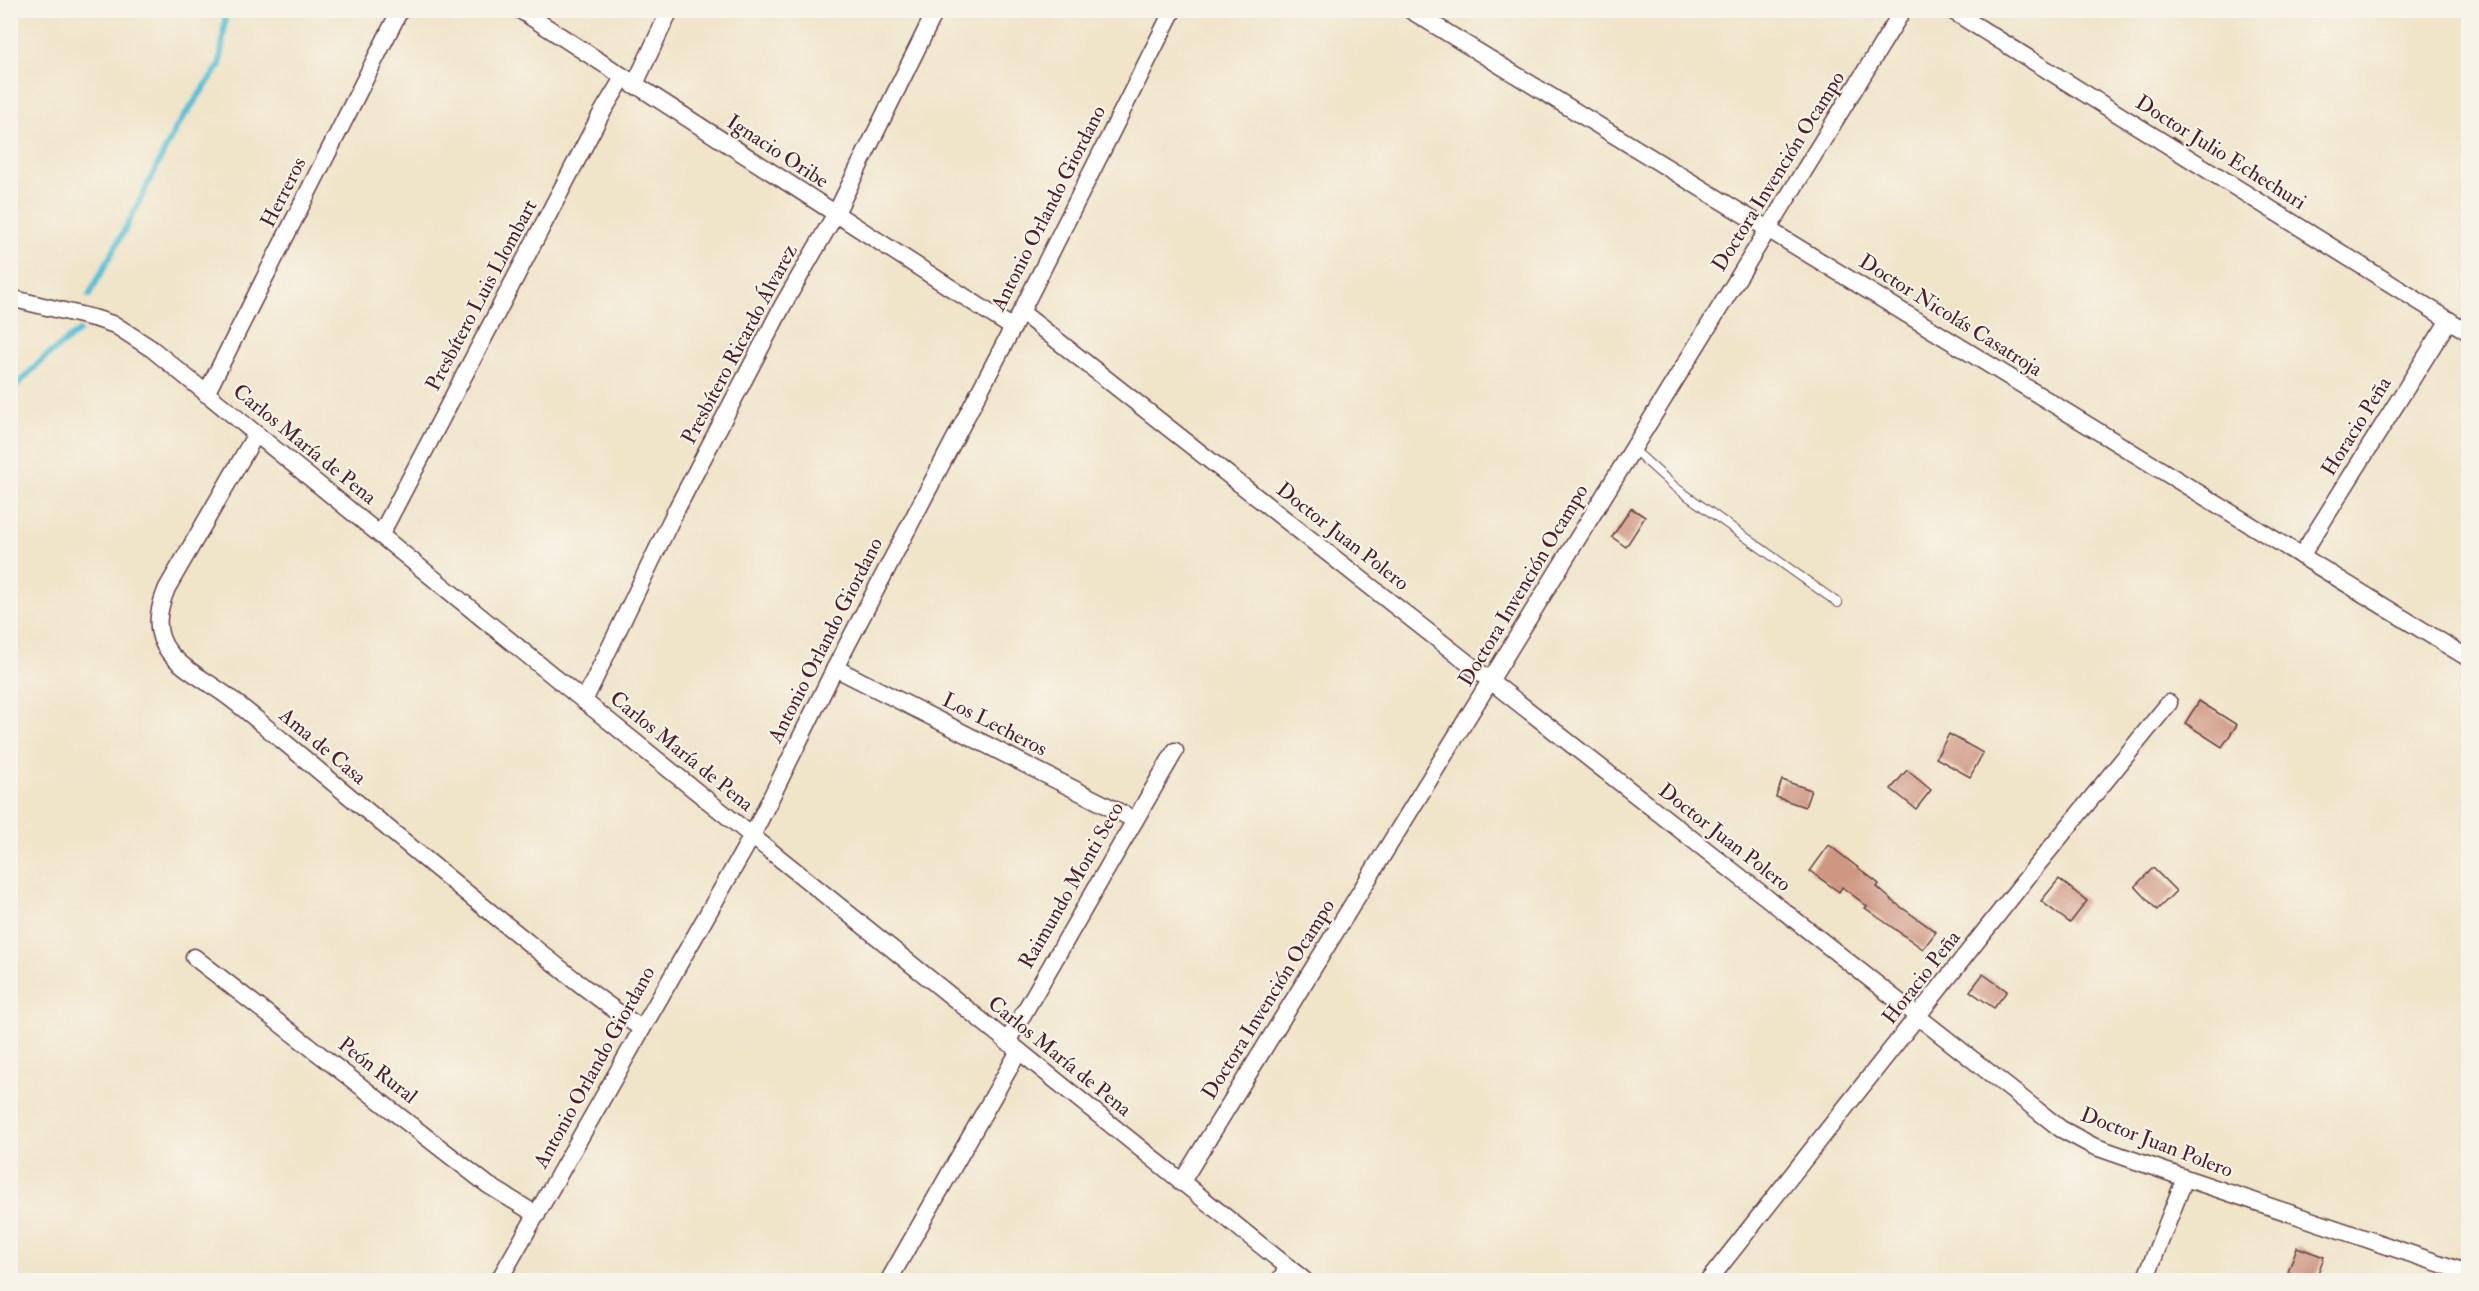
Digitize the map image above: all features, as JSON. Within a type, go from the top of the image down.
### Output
[{"type":"street","name":"Herreros","points":[[206,394],[400,10]]},
{"type":"street","name":"Ignacio Oribe","points":[[520,10],[628,82],[1013,328]]},
{"type":"street","name":"Presbítero Luis Llombart","points":[[381,534],[600,116],[628,82],[670,10]]},
{"type":"street","name":"Presbítero Ricardo Álvarez","points":[[584,701],[717,430],[783,305],[835,214],[936,10]]},
{"type":"street","name":"Antonio Orlando Giordano","points":[[499,1281],[752,836],[835,668],[1013,328],[1173,10]]},
{"type":"street","name":"Doctor Nicolás Casatroja","points":[[1410,10],[2469,658]]},
{"type":"street","name":"Doctora Invención Ocampo","points":[[1181,1183],[1903,10]]},
{"type":"street","name":"Doctor Julio Echechuri","points":[[1951,10],[2469,332]]},
{"type":"street","name":"Carlos María de Pena","points":[[10,298],[115,325],[152,349],[1181,1183],[1284,1274],[1304,1281]]},
{"type":"street","name":"Doctor Juan Polero","points":[[1021,312],[2061,1129],[2093,1146],[2469,1273]]},
{"type":"street","name":"Horacio Peña","points":[[2301,556],[2449,320]]},
{"type":"street","name":"Ama de Casa","points":[[256,434],[167,588],[158,619],[159,629],[168,651],[179,662],[243,708],[418,855],[611,1008],[641,1028]]},
{"type":"street","name":"Los Lecheros","points":[[835,668],[1135,820]]},
{"type":"street","name":"Horacio Peña","points":[[1709,1281],[2033,870],[2169,703]]},
{"type":"street","name":"Raimundo Monti Seco","points":[[890,1281],[1135,820],[1175,751]]},
{"type":"street","name":"Peón Rural","points":[[194,957],[488,1185],[537,1215]]},
{"type":"street","points":[[2145,1281],[2185,1178]]},
{"type":"lane","points":[[1632,448],[1675,487],[1838,603]]},
{"type":"building","points":[[1631,508],[1645,517],[1626,547],[1612,537]]},
{"type":"building","points":[[2199,701],[2237,725],[2222,747],[2185,723]]},
{"type":"building","points":[[1949,734],[1983,753],[1970,777],[1936,758]]},
{"type":"building","points":[[1907,770],[1931,790],[1916,809],[1891,789]]},
{"type":"building","points":[[1782,780],[1811,790],[1805,807],[1776,797]]},
{"type":"building","points":[[1829,845],[1879,884],[1877,887],[1894,902],[1936,932],[1923,949],[1865,908],[1867,906],[1842,887],[1839,892],[1810,871]]},
{"type":"building","points":[[2153,868],[2176,891],[2157,910],[2135,886]]},
{"type":"building","points":[[2059,879],[2087,901],[2070,923],[2041,901]]},
{"type":"building","points":[[1983,974],[2007,991],[1994,1008],[1970,991]]},
{"type":"building","points":[[2297,1247],[2324,1257],[2315,1281],[2288,1272]]},
{"type":"waterway","points":[[89,295],[176,128],[220,65],[226,10]]},
{"type":"waterway","points":[[10,392],[43,359],[79,331]]}]
